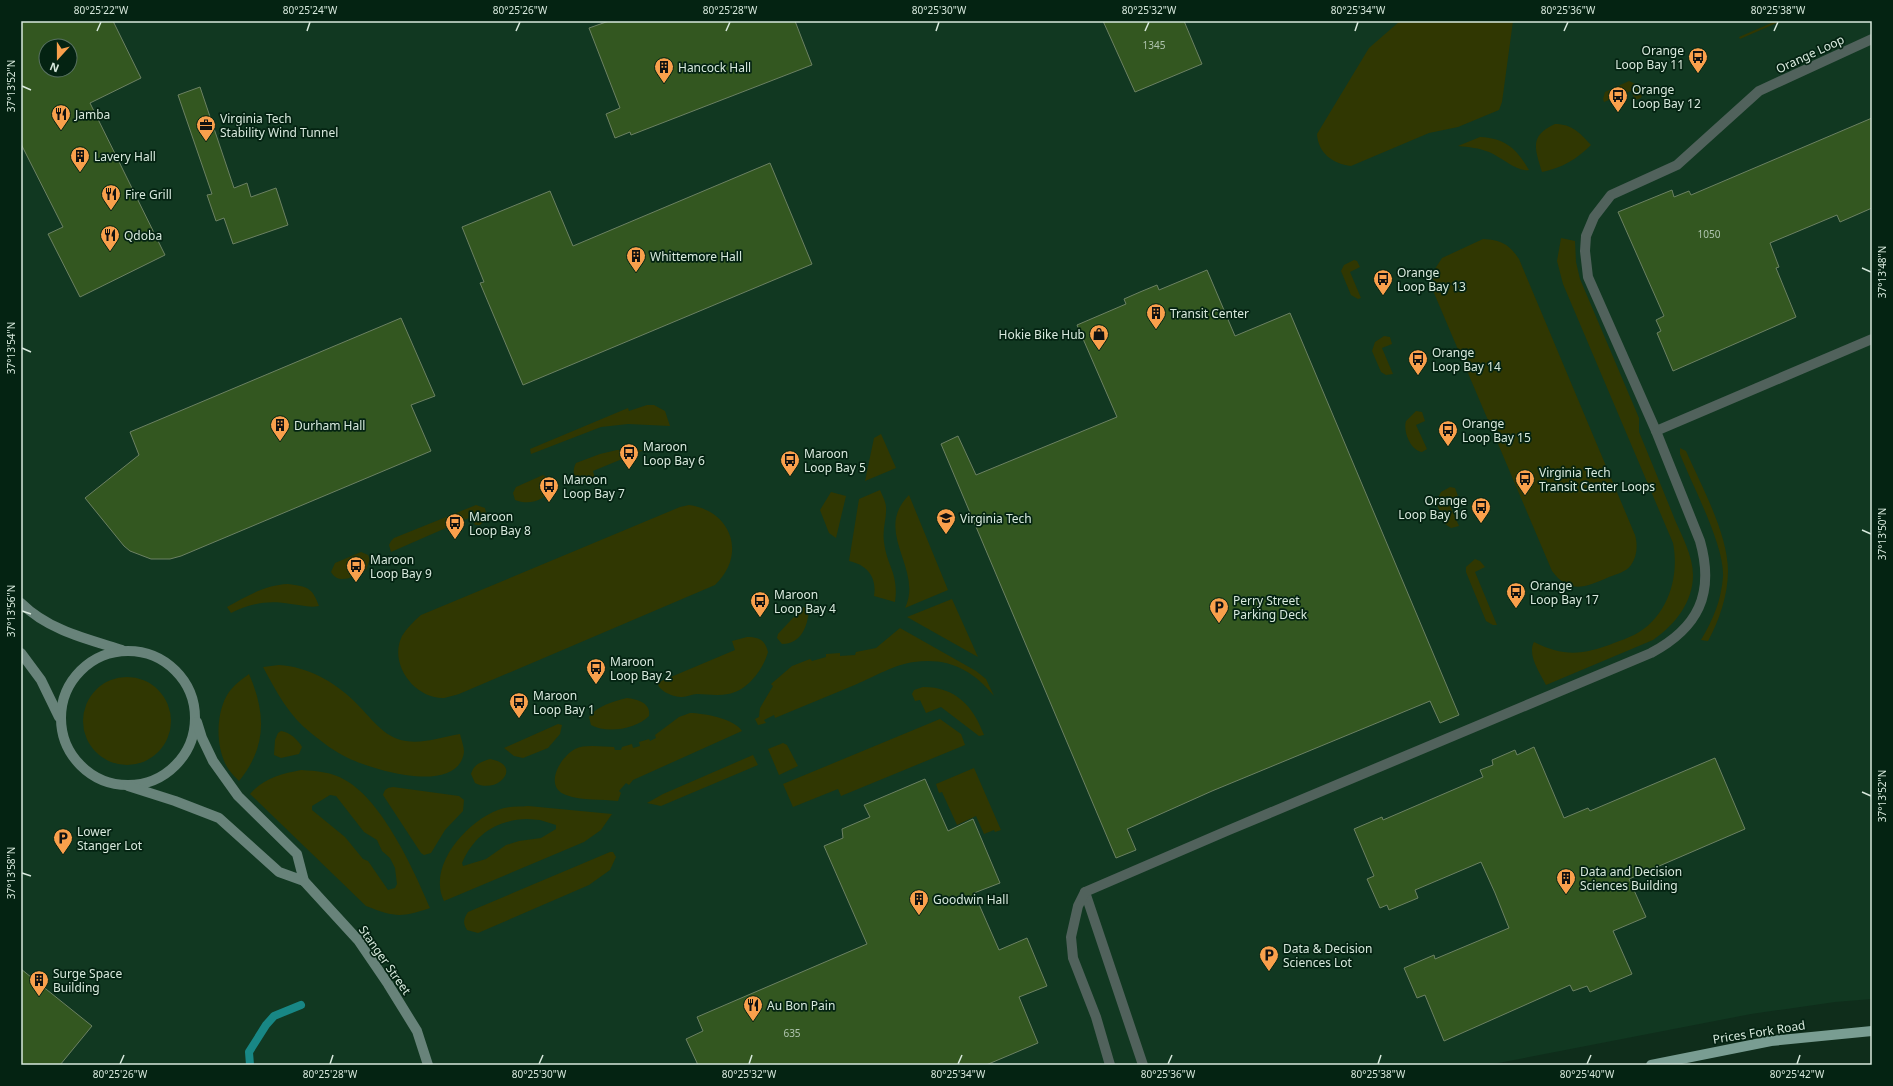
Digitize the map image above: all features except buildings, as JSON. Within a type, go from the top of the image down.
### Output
[{"type":"main road","name":"Prices Fork Road","points":[[1651,1065],[1771,1041],[1872,1031]]},
{"type":"street","name":"Orange Loop","points":[[1085,892],[1643,656],[1668,644],[1678,636],[1695,615],[1704,594],[1706,565],[1700,541],[1656,431],[1588,278],[1585,251],[1586,236],[1594,217],[1610,195],[1677,165],[1759,91],[1872,39]]},
{"type":"street","points":[[1656,431],[1872,339]]},
{"type":"street","points":[[21,603],[46,623],[74,635],[146,655],[164,663],[181,675],[189,688],[195,703],[197,721],[193,741],[179,761],[155,778],[140,783],[121,784],[104,780],[84,770],[66,746],[61,736],[59,717],[67,687],[79,672],[101,655],[124,650]]},
{"type":"street","points":[[21,653],[41,680],[59,717]]},
{"type":"street","name":"Stanger Street","points":[[197,721],[202,738],[213,761],[238,796],[297,854],[304,881]]},
{"type":"street","name":"Stanger Street","points":[[121,784],[175,801],[219,818],[279,872],[304,881],[358,940],[388,984],[417,1031],[428,1065]]},
{"type":"street","points":[[1085,892],[1078,906],[1071,937],[1073,958],[1096,1017],[1110,1065]]},
{"type":"street","points":[[1085,892],[1143,1065]]},
{"type":"shaded area","name":"Virginia Tech","points":[[21,21],[1872,21],[1872,999],[1835,1002],[1751,1014],[1488,1065],[21,1065]]},
{"type":"shaded area","points":[[1400,21],[1513,21],[1502,102],[1499,110],[1458,127],[1429,133],[1351,166],[1338,163],[1323,152],[1318,141],[1317,134],[1369,48]]},
{"type":"shaded area","points":[[1776,21],[1781,21],[1740,39],[1739,37]]},
{"type":"shaded area","points":[[1629,81],[1642,87],[1643,93],[1641,98],[1635,100],[1631,91],[1604,102],[1603,99],[1605,92]]},
{"type":"shaded area","points":[[1555,124],[1571,127],[1591,145],[1569,162],[1542,172],[1537,156],[1536,144],[1541,133]]},
{"type":"shaded area","points":[[1480,137],[1497,140],[1509,146],[1520,156],[1529,170],[1514,167],[1494,154],[1474,148],[1458,146]]},
{"type":"shaded area","points":[[1561,238],[1575,241],[1576,262],[1580,279],[1639,418],[1639,432],[1687,546],[1693,568],[1693,575],[1690,594],[1681,612],[1669,627],[1653,640],[1546,685],[1533,658],[1532,647],[1534,642],[1555,650],[1574,653],[1603,647],[1634,635],[1645,628],[1663,608],[1672,583],[1675,556],[1673,543],[1563,284],[1557,261]]},
{"type":"shaded area","points":[[1483,239],[1495,240],[1508,246],[1519,259],[1635,535],[1637,547],[1636,555],[1629,567],[1593,584],[1579,587],[1572,586],[1559,579],[1552,571],[1434,293],[1433,272],[1442,258]]},
{"type":"shaded area","points":[[1354,260],[1357,261],[1360,267],[1350,272],[1361,298],[1358,299],[1351,295],[1341,271],[1344,265]]},
{"type":"shaded area","points":[[1384,336],[1390,337],[1392,344],[1382,348],[1393,374],[1386,375],[1381,372],[1372,351],[1375,342]]},
{"type":"shaded area","points":[[647,405],[654,405],[665,411],[670,426],[628,424],[601,427],[531,454],[530,449],[628,408],[629,411]]},
{"type":"shaded area","points":[[1416,411],[1422,412],[1425,421],[1416,425],[1427,449],[1422,452],[1414,448],[1408,440],[1405,425],[1406,421]]},
{"type":"shaded area","points":[[881,434],[896,468],[865,481],[874,438]]},
{"type":"shaded area","points":[[1680,448],[1686,451],[1713,510],[1724,541],[1727,557],[1728,580],[1725,598],[1716,625],[1708,641],[1701,640],[1713,618],[1718,602],[1723,577],[1722,564],[1719,549],[1707,516],[1680,454]]},
{"type":"shaded area","points":[[617,450],[644,450],[593,471],[595,479],[590,482],[582,483],[575,478],[574,468],[576,463],[600,454]]},
{"type":"shaded area","points":[[543,475],[552,480],[553,485],[547,495],[532,502],[521,502],[515,500],[513,493],[516,487]]},
{"type":"shaded area","points":[[1450,487],[1455,488],[1458,496],[1448,501],[1459,526],[1451,528],[1445,524],[1436,502],[1441,492]]},
{"type":"shaded area","points":[[880,490],[886,505],[884,542],[885,551],[894,577],[896,592],[895,602],[874,596],[875,589],[870,573],[856,563],[849,561],[859,499]]},
{"type":"shaded area","points":[[831,492],[846,496],[836,538],[829,533],[820,510]]},
{"type":"shaded area","points":[[909,495],[948,590],[905,608],[909,593],[908,579],[896,537],[895,523],[899,509]]},
{"type":"shaded area","points":[[476,505],[485,508],[487,518],[480,525],[475,525],[471,517],[391,552],[389,545],[394,538]]},
{"type":"shaded area","points":[[689,505],[704,509],[716,516],[725,525],[730,536],[732,548],[730,561],[725,573],[715,585],[459,694],[444,698],[433,697],[423,693],[414,686],[401,668],[399,647],[402,636],[410,625],[421,615],[680,507]]},
{"type":"shaded area","points":[[361,552],[368,555],[370,559],[366,570],[352,577],[343,579],[334,576],[331,572],[335,563]]},
{"type":"shaded area","points":[[1475,559],[1480,561],[1485,567],[1475,572],[1497,625],[1493,625],[1486,621],[1466,572],[1466,567]]},
{"type":"shaded area","points":[[288,584],[305,587],[311,591],[319,606],[308,607],[268,602],[246,607],[231,613],[227,607],[264,589],[272,586]]},
{"type":"shaded area","points":[[952,599],[978,657],[907,617]]},
{"type":"shaded area","points":[[803,607],[809,611],[807,623],[802,634],[794,641],[782,644],[777,638],[778,634]]},
{"type":"shaded area","points":[[900,628],[976,671],[986,679],[994,696],[977,679],[959,667],[938,662],[914,662],[892,668],[775,718],[774,715],[764,720],[766,723],[758,725],[755,719],[759,717],[760,708],[773,686],[771,684],[792,666],[810,659],[812,661],[826,657],[826,654],[840,653],[840,656],[855,655],[856,652],[876,648]]},
{"type":"shaded area","points":[[747,637],[761,640],[768,652],[766,659],[758,672],[742,689],[724,695],[697,694],[682,697],[674,696],[659,687],[658,680],[659,682],[735,650],[732,641]]},
{"type":"shaded area","points":[[279,665],[290,666],[310,672],[329,681],[354,701],[377,726],[390,736],[406,741],[419,742],[460,734],[464,752],[458,765],[447,773],[431,776],[413,776],[376,768],[343,756],[303,726],[284,703],[263,667]]},
{"type":"shaded area","points":[[249,674],[259,702],[261,729],[255,755],[239,781],[224,762],[219,742],[219,720],[224,700],[229,692]]},
{"type":"shaded area","points":[[127,677],[144,680],[152,684],[164,696],[168,704],[171,721],[168,738],[164,746],[152,758],[144,762],[127,765],[110,762],[102,758],[90,746],[86,738],[83,721],[86,704],[90,696],[102,684],[110,680]]},
{"type":"shaded area","points":[[923,687],[945,690],[962,700],[969,707],[984,735],[979,736],[941,707],[926,713],[920,700],[915,701],[912,694],[914,690]]},
{"type":"shaded area","points":[[627,698],[635,699],[646,705],[649,716],[637,724],[621,729],[605,729],[591,725],[589,717],[596,710],[611,702]]},
{"type":"shaded area","points":[[690,713],[703,714],[726,720],[733,723],[742,731],[633,780],[629,785],[626,783],[619,791],[621,793],[618,801],[572,797],[559,791],[556,786],[556,772],[559,765],[569,753],[575,749],[579,747],[594,746],[614,747],[615,750],[621,750],[622,747],[632,744],[633,748],[640,746],[639,742],[649,739],[650,741],[656,738],[655,735],[679,717]]},
{"type":"shaded area","points":[[940,719],[961,734],[965,745],[841,796],[838,789],[793,807],[783,784]]},
{"type":"shaded area","points":[[558,724],[562,725],[560,734],[548,748],[523,758],[514,756],[504,748]]},
{"type":"shaded area","points":[[281,731],[291,735],[302,747],[299,754],[281,758],[274,755],[275,740],[278,733]]},
{"type":"shaded area","points":[[783,743],[787,745],[798,766],[779,775],[768,749]]},
{"type":"shaded area","points":[[753,755],[758,765],[661,806],[647,803],[663,794]]},
{"type":"shaded area","points":[[490,759],[500,762],[505,767],[506,772],[504,778],[492,785],[484,786],[475,783],[471,774],[474,768],[481,762]]},
{"type":"shaded area","points":[[974,768],[1001,830],[995,832],[994,830],[984,834],[976,816],[957,825],[942,792],[939,793],[936,784]]},
{"type":"shaded area","points":[[301,770],[319,771],[340,777],[359,790],[372,803],[384,819],[406,856],[430,908],[404,915],[398,915],[366,906],[250,794],[267,780]],"holes":[[[330,795],[336,796],[364,832],[377,840],[382,851],[390,858],[395,868],[397,884],[395,888],[388,890],[368,861],[363,859],[345,837],[312,810],[312,806]]]},
{"type":"shaded area","points":[[393,787],[459,796],[464,800],[463,811],[445,830],[431,853],[424,855],[421,853],[383,795],[386,789]]},
{"type":"shaded area","points":[[528,806],[612,814],[601,830],[584,842],[444,901],[440,887],[441,873],[446,858],[454,844],[478,821],[491,813],[507,807]],"holes":[[[527,819],[540,820],[556,825],[556,829],[541,838],[519,841],[506,845],[486,859],[463,866],[462,863],[473,844],[487,831],[505,822]]]},
{"type":"shaded area","points":[[613,852],[616,857],[610,870],[589,885],[478,933],[467,930],[464,924],[464,919],[468,912]]},
{"type":"waterway","points":[[250,1065],[249,1052],[266,1025],[274,1016],[301,1005]]},
{"type":"place","name":"Orange Loop Bay 11","points":[[1698,74]]},
{"type":"place","name":"Hancock Hall","points":[[664,84]]},
{"type":"place","name":"Orange Loop Bay 12","points":[[1618,113]]},
{"type":"place","name":"Jamba","points":[[61,131]]},
{"type":"place","name":"Virginia Tech Stability Wind Tunnel","points":[[206,142]]},
{"type":"place","name":"Lavery Hall","points":[[80,173]]},
{"type":"place","name":"Fire Grill","points":[[111,211]]},
{"type":"place","name":"Qdoba","points":[[110,252]]},
{"type":"place","name":"Whittemore Hall","points":[[636,273]]},
{"type":"place","name":"Orange Loop Bay 13","points":[[1383,296]]},
{"type":"place","name":"Transit Center","points":[[1156,330]]},
{"type":"place","name":"Hokie Bike Hub","points":[[1099,351]]},
{"type":"place","name":"Orange Loop Bay 14","points":[[1418,376]]},
{"type":"place","name":"Durham Hall","points":[[280,442]]},
{"type":"place","name":"Orange Loop Bay 15","points":[[1448,447]]},
{"type":"place","name":"Maroon Loop Bay 6","points":[[629,470]]},
{"type":"place","name":"Maroon Loop Bay 5","points":[[790,477]]},
{"type":"place","name":"Virginia Tech Transit Center Loops","points":[[1525,496]]},
{"type":"place","name":"Maroon Loop Bay 7","points":[[549,503]]},
{"type":"place","name":"Orange Loop Bay 16","points":[[1481,524]]},
{"type":"place","name":"Virginia Tech","points":[[946,535]]},
{"type":"place","name":"Maroon Loop Bay 8","points":[[455,540]]},
{"type":"place","name":"Maroon Loop Bay 9","points":[[356,583]]},
{"type":"place","name":"Orange Loop Bay 17","points":[[1516,609]]},
{"type":"place","name":"Maroon Loop Bay 4","points":[[760,618]]},
{"type":"place","name":"Perry Street Parking Deck","points":[[1219,624]]},
{"type":"place","name":"Maroon Loop Bay 2","points":[[596,685]]},
{"type":"place","name":"Maroon Loop Bay 1","points":[[519,719]]},
{"type":"place","name":"Lower Stanger Lot","points":[[63,855]]},
{"type":"place","name":"Data and Decision Sciences Building","points":[[1566,895]]},
{"type":"place","name":"Goodwin Hall","points":[[919,916]]},
{"type":"place","name":"Data & Decision Sciences Lot","points":[[1269,972]]},
{"type":"place","name":"Surge Space Building","points":[[39,997]]},
{"type":"place","name":"Au Bon Pain","points":[[753,1022]]}]
